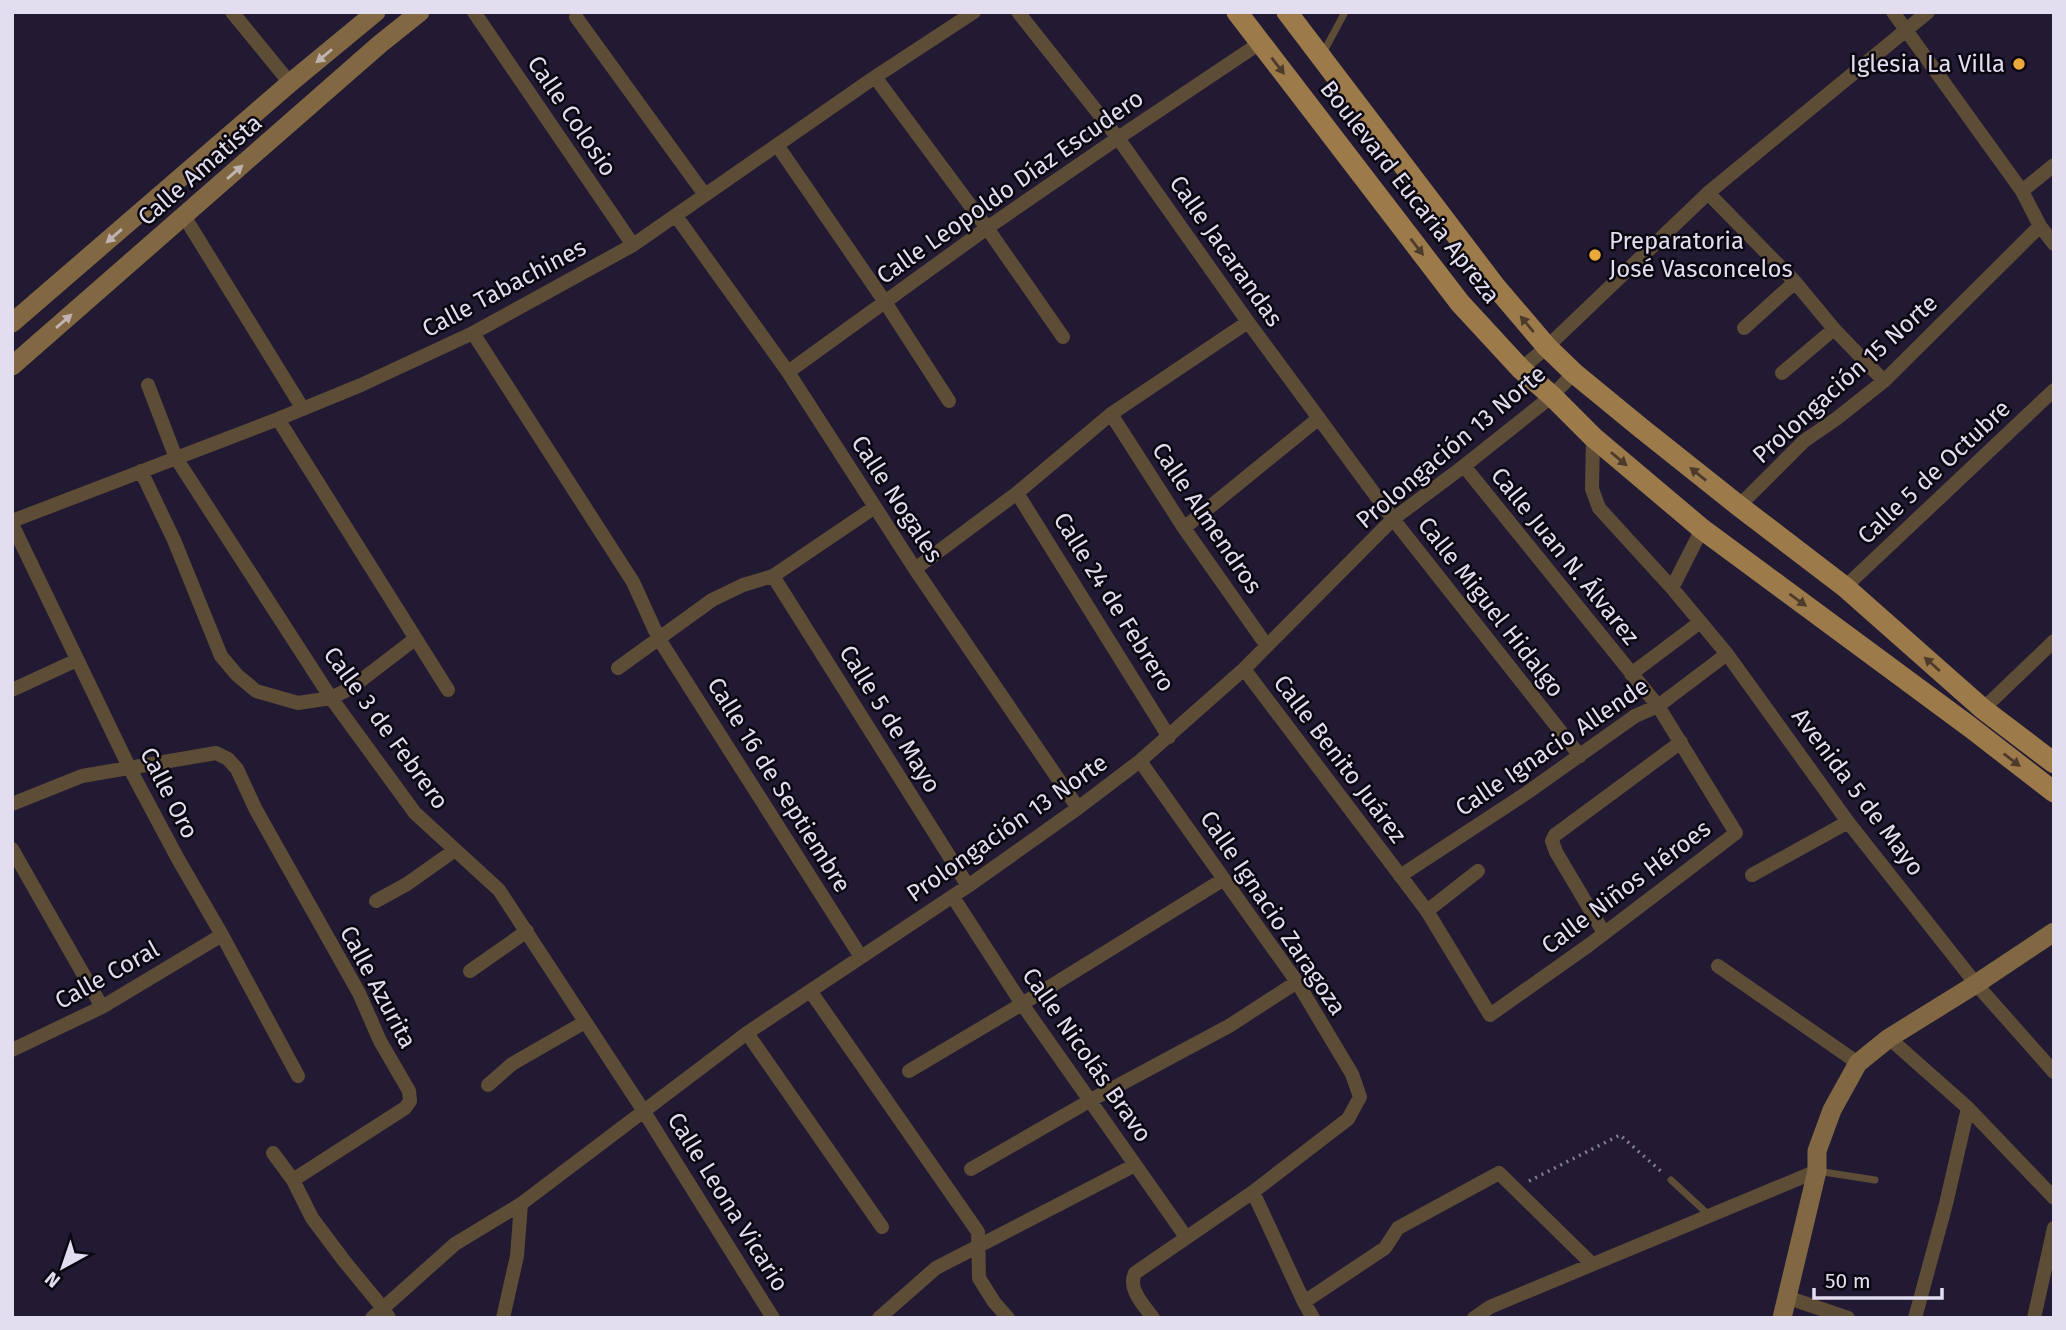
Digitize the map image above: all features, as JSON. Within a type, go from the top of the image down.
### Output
[{"type":"main road","name":"Boulevard Eucaria Apreza","points":[[1237,12],[1460,303],[1521,369],[1593,437],[1702,529],[2054,792]]},
{"type":"main road","name":"Boulevard Eucaria Apreza","points":[[1287,12],[1495,286],[1547,347],[1574,373],[1739,506],[1845,587],[1983,709]]},
{"type":"main road","points":[[1983,709],[2054,763]]},
{"type":"street","points":[[232,12],[290,83]]},
{"type":"street","name":"Calle Amatista","points":[[12,366],[420,12]]},
{"type":"street","name":"Calle Colosio","points":[[474,12],[633,246]]},
{"type":"street","name":"Calle Tabachines","points":[[12,523],[362,385],[473,333],[633,246],[974,12]]},
{"type":"street","name":"Calle Jacarandas","points":[[1018,12],[1118,138],[1392,519]]},
{"type":"street","points":[[1893,12],[2022,191],[2040,226],[2054,244]]},
{"type":"street","points":[[1521,369],[1709,193],[1928,12]]},
{"type":"street","name":"Calle Amatista","points":[[12,323],[368,15]]},
{"type":"street","points":[[576,17],[705,195]]},
{"type":"street","name":"Calle Leopoldo Díaz Escudero","points":[[788,372],[988,228],[1260,43]]},
{"type":"street","points":[[876,77],[988,228],[1063,337]]},
{"type":"street","points":[[777,145],[949,401]]},
{"type":"street","points":[[2022,191],[2054,166]]},
{"type":"street","points":[[1709,193],[1795,282],[1884,381]]},
{"type":"street","points":[[184,216],[303,409]]},
{"type":"street","name":"Calle Nogales","points":[[676,216],[788,372],[915,569],[1078,808]]},
{"type":"street","name":"Prolongación 15 Norte","points":[[1739,506],[1804,441],[1884,381],[2040,226]]},
{"type":"street","points":[[1744,328],[1795,282]]},
{"type":"street","points":[[915,569],[1017,493],[1111,414],[1248,322]]},
{"type":"street","points":[[1782,373],[1835,329]]},
{"type":"street","name":"Calle 16 de Septiembre","points":[[473,333],[633,582],[659,639],[861,957]]},
{"type":"street","name":"Prolongación 13 Norte","points":[[381,1314],[456,1244],[521,1204],[747,1033],[953,897],[1140,761],[1244,669],[1392,519],[1552,396],[1574,373]]},
{"type":"street","name":"Calle 3 de Febrero","points":[[148,385],[176,458],[331,698],[415,813],[499,890],[643,1111]]},
{"type":"street","name":"Calle 5 de Octubre","points":[[1845,587],[2054,390]]},
{"type":"street","name":"Calle Almendros","points":[[1111,414],[1184,528],[1267,646]]},
{"type":"street","points":[[1184,528],[1319,418]]},
{"type":"street","points":[[278,419],[448,690]]},
{"type":"street","name":"Avenida 5 de Mayo","points":[[1593,437],[1592,489],[1599,508],[1727,654],[1849,822],[1976,984],[2054,1072]]},
{"type":"street","name":"Calle Juan N. Álvarez","points":[[1464,466],[1657,706]]},
{"type":"street","points":[[141,471],[174,540],[221,656],[237,675],[256,691],[298,703],[331,698],[351,688],[415,639]]},
{"type":"street","name":"Calle 24 de Febrero","points":[[1017,493],[1169,737]]},
{"type":"street","points":[[618,668],[712,600],[743,585],[773,576],[875,507]]},
{"type":"street","name":"Calle Miguel Hidalgo","points":[[1392,519],[1580,756]]},
{"type":"street","name":"Calle Oro","points":[[12,523],[130,769],[298,1076]]},
{"type":"street","points":[[1672,589],[1702,529]]},
{"type":"street","name":"Calle 5 de Mayo","points":[[773,576],[968,886]]},
{"type":"street","points":[[1631,674],[1699,623]]},
{"type":"street","points":[[1983,709],[2054,641]]},
{"type":"street","name":"Calle Ignacio Allende","points":[[1400,876],[1580,756],[1635,716],[1657,706],[1727,654]]},
{"type":"street","points":[[12,690],[77,660]]},
{"type":"street","name":"Calle Benito Juárez","points":[[1244,669],[1427,911],[1490,1015]]},
{"type":"street","name":"Calle Niños Héroes","points":[[1490,1015],[1736,833],[1657,706]]},
{"type":"street","points":[[1604,933],[1552,841],[1555,835],[1681,742]]},
{"type":"street","name":"Calle Azurita","points":[[130,769],[216,754],[228,759],[237,769],[256,810],[359,993],[380,1041],[409,1091],[410,1101],[405,1108],[293,1180]]},
{"type":"street","name":"Calle Ignacio Zaragoza","points":[[1140,761],[1297,982],[1352,1074],[1360,1097],[1348,1119],[1253,1192]]},
{"type":"street","points":[[12,804],[82,776],[130,769]]},
{"type":"street","points":[[1752,875],[1849,822]]},
{"type":"street","points":[[12,849],[102,1007]]},
{"type":"street","points":[[376,901],[407,884],[456,850]]},
{"type":"street","points":[[1427,911],[1478,871]]},
{"type":"street","points":[[909,1070],[1022,1004],[1224,879]]},
{"type":"street","name":"Calle Nicolás Bravo","points":[[953,897],[1022,1004],[1186,1237]]},
{"type":"street","points":[[470,971],[527,931]]},
{"type":"street","points":[[1782,1318],[1817,1171],[1817,1151],[1832,1110],[1858,1063],[1889,1038],[2054,932]]},
{"type":"street","name":"Calle Coral","points":[[12,1050],[102,1007],[222,935]]},
{"type":"street","points":[[1718,966],[1858,1063]]},
{"type":"street","points":[[971,1169],[1091,1100],[1229,1026],[1297,982]]},
{"type":"street","points":[[811,992],[978,1232],[979,1278],[993,1302],[1008,1318]]},
{"type":"street","points":[[488,1085],[512,1064],[585,1022]]},
{"type":"street","points":[[747,1033],[883,1227]]},
{"type":"street","points":[[1889,1038],[1968,1108],[2054,1198]]},
{"type":"street","points":[[1916,1318],[1968,1108]]},
{"type":"street","name":"Calle Leona Vicario","points":[[643,1111],[774,1318]]},
{"type":"street","points":[[273,1153],[293,1180],[312,1218],[381,1314]]},
{"type":"street","points":[[879,1318],[936,1268],[1135,1165]]},
{"type":"street","points":[[1474,1318],[1490,1307],[1817,1171]]},
{"type":"street","points":[[1304,1302],[1385,1248],[1398,1227],[1499,1173],[1592,1264]]},
{"type":"street","points":[[1153,1318],[1133,1289],[1132,1280],[1135,1273],[1253,1192],[1313,1318]]},
{"type":"street","points":[[503,1318],[517,1256],[521,1204]]},
{"type":"street","points":[[2034,1318],[2054,1228]]},
{"type":"street","points":[[1786,1297],[1849,1318]]},
{"type":"lane","points":[[1321,57],[1345,12]]},
{"type":"lane","points":[[1817,1171],[1875,1180]]},
{"type":"lane","points":[[1671,1180],[1711,1216]]},
{"type":"path","points":[[1515,1188],[1620,1135],[1671,1180]]},
{"type":"place","name":"Iglesia La Villa","points":[[2019,64]]},
{"type":"place","name":"Preparatoria José Vasconcelos","points":[[1595,255]]}]
